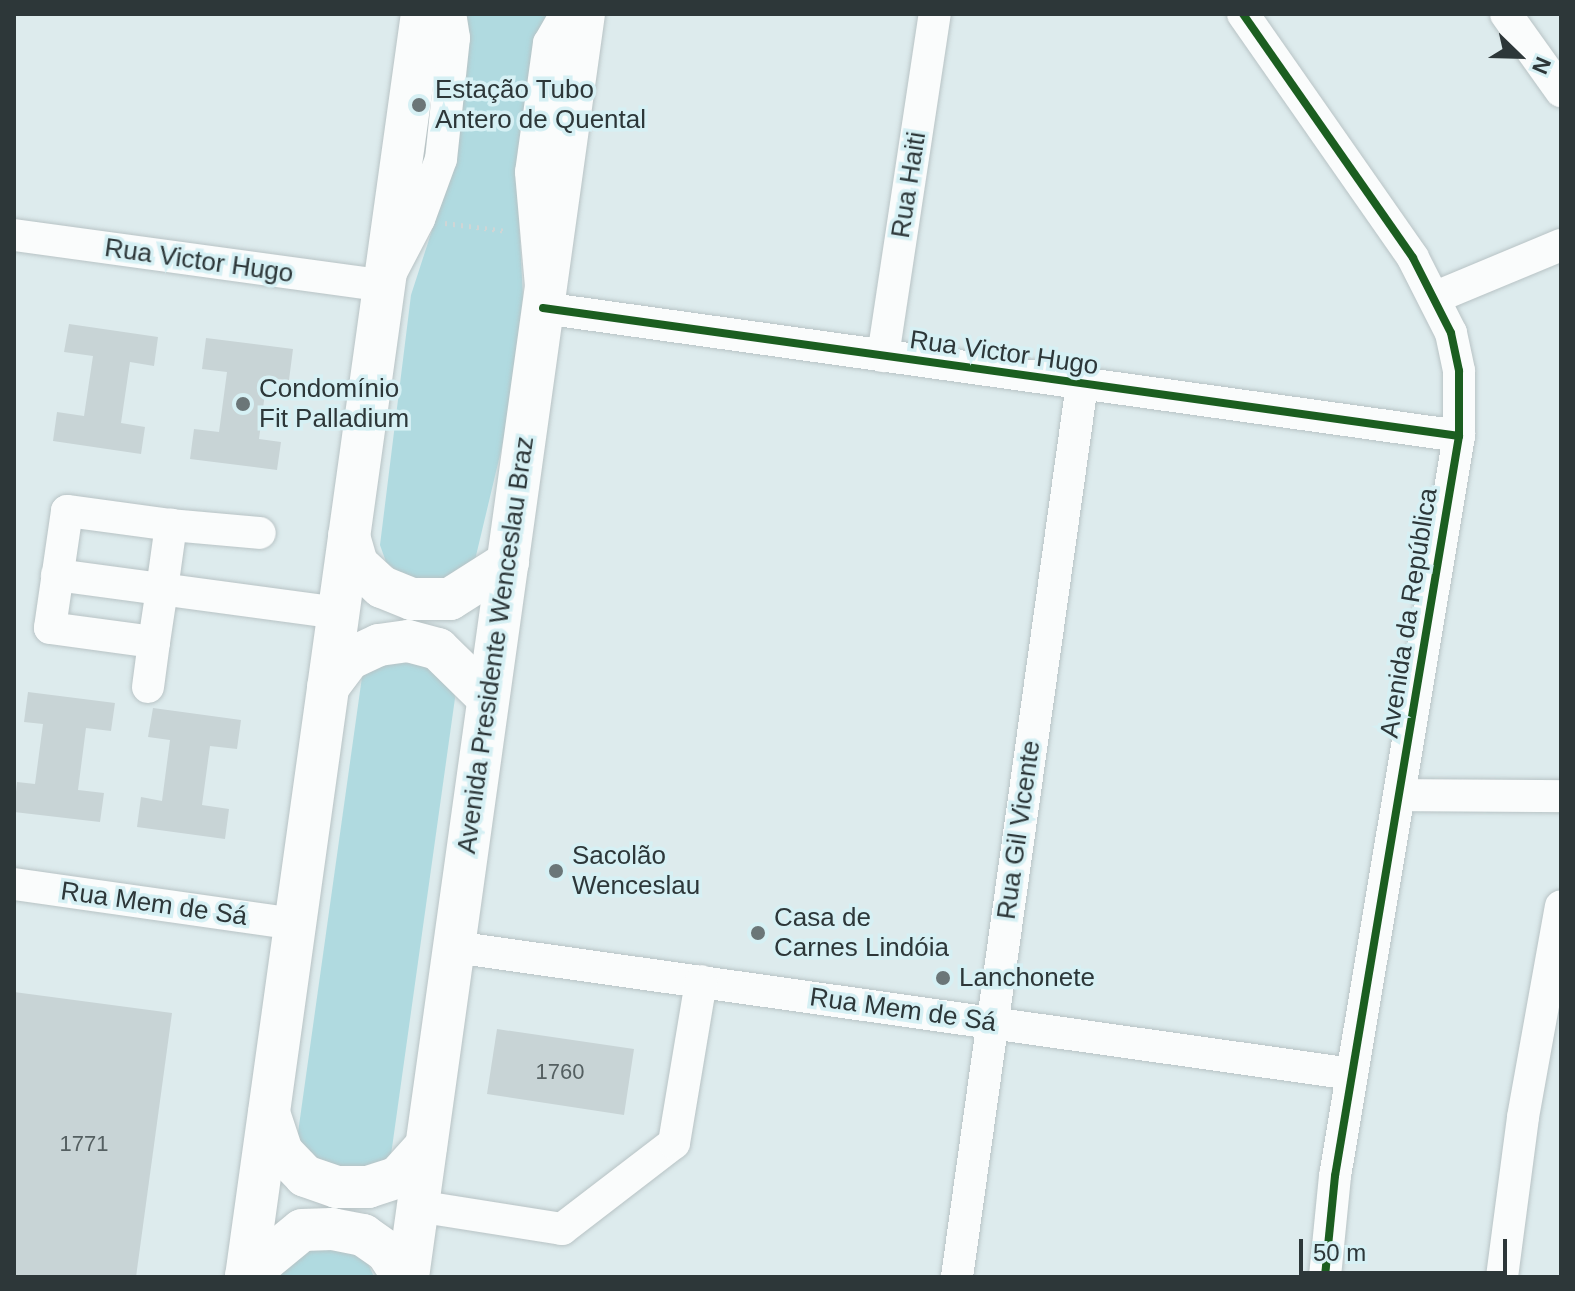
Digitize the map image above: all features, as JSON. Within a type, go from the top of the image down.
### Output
[{"type":"main road","points":[[246,1276],[422,14]]},
{"type":"main road","name":"Avenida Presidente Wenceslau Braz","points":[[405,1277],[426,1146],[584,14]]},
{"type":"main road","points":[[349,536],[357,564],[382,587],[412,599],[450,599],[508,562]]},
{"type":"main road","points":[[328,687],[349,659],[379,645],[408,641],[438,649],[488,698]]},
{"type":"main road","points":[[269,1113],[282,1152],[305,1176],[337,1187],[368,1187],[398,1177],[426,1146]]},
{"type":"main road","points":[[246,1276],[302,1230],[332,1229],[363,1235],[387,1252],[405,1277]]},
{"type":"street","points":[[384,286],[419,219],[441,159],[454,38],[450,14]]},
{"type":"street","points":[[543,308],[533,234],[531,172],[549,43],[566,14]]},
{"type":"street","name":"Rua Haiti","points":[[883,356],[935,14]]},
{"type":"street","name":"Avenida da República","points":[[1243,14],[1436,297],[1459,371],[1459,436],[1352,1074],[1325,1277]]},
{"type":"street","points":[[1506,14],[1561,91]]},
{"type":"street","name":"Rua Victor Hugo","points":[[14,235],[384,286]]},
{"type":"street","points":[[1436,297],[1561,245]]},
{"type":"street","name":"Rua Victor Hugo","points":[[543,308],[1459,436]]},
{"type":"street","name":"Rua Gil Vicente","points":[[957,1277],[1082,384]]},
{"type":"street","points":[[154,642],[50,628],[67,511],[260,533]]},
{"type":"street","points":[[148,687],[171,525]]},
{"type":"street","points":[[57,575],[338,613]]},
{"type":"street","points":[[1399,795],[1561,796]]},
{"type":"street","name":"Rua Mem de Sá","points":[[14,884],[295,924]]},
{"type":"street","points":[[1502,1277],[1523,1117],[1561,906]]},
{"type":"street","name":"Rua Mem de Sá","points":[[454,947],[1352,1074]]},
{"type":"street","points":[[417,1206],[562,1229],[674,1143],[701,981]]},
{"type":"path","points":[[419,219],[533,234]]},
{"type":"shaded area","points":[[466,14],[547,14],[536,42],[517,184],[523,297],[505,434],[475,560],[444,581],[422,581],[402,575],[386,562],[380,545],[411,295],[447,184],[469,37]]},
{"type":"shaded area","points":[[410,658],[453,682],[455,698],[390,1162],[356,1179],[296,1147],[362,677],[369,666]]},
{"type":"shaded area","points":[[314,1242],[365,1256],[374,1277],[281,1277],[284,1261]]},
{"type":"building","points":[[69,324],[158,337],[154,366],[130,362],[121,423],[145,427],[141,454],[53,441],[57,412],[84,416],[93,356],[64,352]]},
{"type":"building","name":"Condomínio Fit Palladium","points":[[206,338],[293,349],[289,380],[267,378],[259,439],[281,442],[277,470],[190,459],[194,429],[219,432],[227,372],[202,369]]},
{"type":"building","points":[[28,692],[115,703],[111,731],[86,728],[78,790],[104,793],[100,822],[14,812],[17,782],[35,784],[43,724],[24,722]]},
{"type":"building","points":[[153,708],[241,720],[237,749],[210,746],[202,805],[229,809],[225,839],[137,827],[141,797],[162,801],[170,740],[148,737]]},
{"type":"building","points":[[14,992],[172,1013],[136,1277],[14,1276]]},
{"type":"building","points":[[497,1029],[634,1049],[624,1115],[487,1094]]},
{"type":"cycle path","points":[[1243,14],[1413,258],[1451,333],[1459,371],[1459,436],[1335,1176],[1325,1277]]},
{"type":"cycle path","points":[[543,308],[1459,436]]},
{"type":"place","name":"Estação Tubo Antero de Quental","points":[[419,105]]},
{"type":"place","name":"Condomínio Fit Palladium","points":[[243,404]]},
{"type":"place","name":"Sacolão Wenceslau","points":[[556,871]]},
{"type":"place","name":"Casa de Carnes Lindóia","points":[[758,933]]},
{"type":"place","name":"Lanchonete","points":[[943,978]]}]
